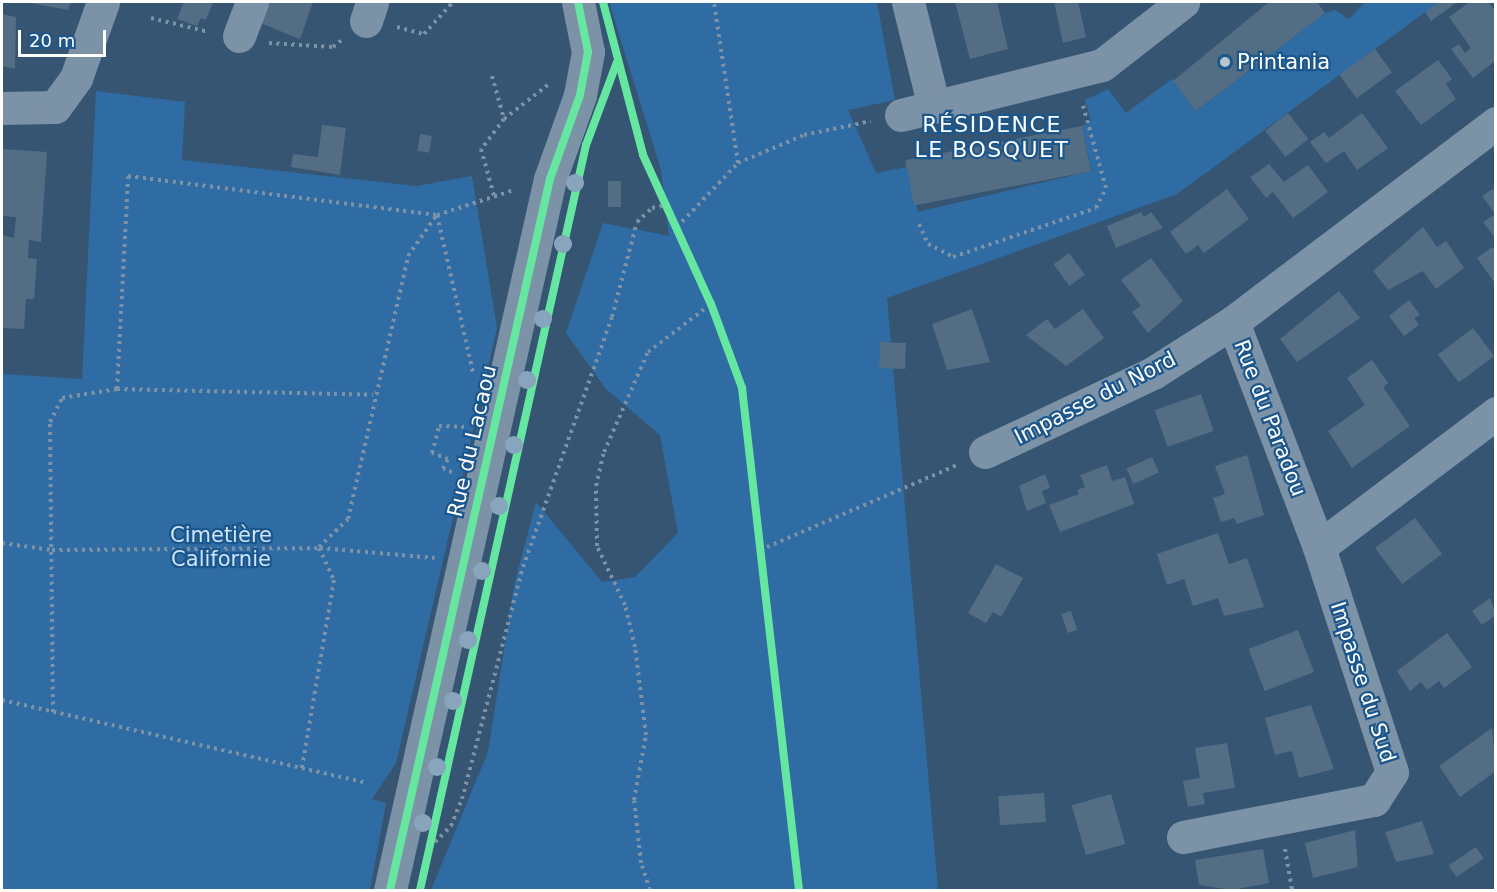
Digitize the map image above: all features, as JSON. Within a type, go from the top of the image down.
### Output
[{"type":"street","points":[[2,108],[55,107],[76,78],[103,2]]},
{"type":"street","points":[[239,36],[252,2]]},
{"type":"street","name":"Rue du Lacaou","points":[[390,891],[549,178],[580,95],[588,52],[578,2]]},
{"type":"street","points":[[908,2],[934,107]]},
{"type":"street","points":[[901,115],[1102,65],[1183,2]]},
{"type":"street","name":"Rue du Paradou","points":[[1319,547],[1233,322],[1496,123]]},
{"type":"street","name":"Impasse du Nord","points":[[985,452],[1153,373],[1233,322]]},
{"type":"street","points":[[1319,547],[1496,413]]},
{"type":"street","name":"Impasse du Sud","points":[[1183,837],[1374,800],[1392,772],[1319,547]]},
{"type":"path","points":[[151,18],[288,46],[333,47],[369,11],[424,34],[453,2]]},
{"type":"path","points":[[714,2],[738,163]]},
{"type":"path","points":[[919,224],[935,251],[969,255],[1102,203],[1101,166],[1072,73]]},
{"type":"path","points":[[492,76],[504,119]]},
{"type":"path","points":[[494,196],[482,149],[504,119],[548,85]]},
{"type":"path","points":[[677,227],[738,163],[804,135],[901,115]]},
{"type":"path","points":[[117,389],[128,176],[437,215],[549,178]]},
{"type":"path","points":[[432,844],[451,826],[462,799],[523,567],[612,317],[637,222],[652,208],[667,205]]},
{"type":"path","points":[[437,215],[472,384]]},
{"type":"path","points":[[319,548],[348,519],[373,395],[408,256],[437,215]]},
{"type":"path","points":[[650,891],[641,863],[634,800],[646,735],[635,647],[625,605],[597,546],[596,486],[604,452],[648,352],[711,304]]},
{"type":"path","points":[[53,712],[50,422],[62,398],[117,389],[373,395]]},
{"type":"path","points":[[453,484],[455,473],[443,469],[448,459],[432,453],[439,426],[467,427],[468,416]]},
{"type":"path","points":[[760,550],[985,452]]},
{"type":"path","points":[[2,543],[52,550],[319,548],[436,558],[438,547]]},
{"type":"path","points":[[302,768],[334,580],[319,548]]},
{"type":"path","points":[[2,700],[366,783]]},
{"type":"path","points":[[1280,818],[1292,891]]},
{"type":"green space","points":[[609,2],[877,2],[895,100],[848,110],[876,173],[907,167],[918,212],[1091,171],[1082,126],[1091,121],[1085,100],[1108,89],[1126,113],[1172,79],[1196,111],[1325,13],[1335,10],[1349,19],[1365,2],[1439,2],[1177,194],[887,298],[938,890],[431,890],[488,752],[514,586],[536,502],[602,582],[635,577],[678,533],[660,435],[606,389],[566,333],[603,223],[669,236],[661,170]]},
{"type":"green space","name":"Cimetière Californie","points":[[96,91],[185,102],[182,160],[416,186],[472,176],[497,328],[396,763],[372,799],[386,803],[370,890],[2,890],[2,374],[82,379]]},
{"type":"building","points":[[25,2],[71,2],[68,10]]},
{"type":"building","points":[[184,2],[213,2],[206,20],[201,18],[197,26],[177,19]]},
{"type":"building","points":[[262,2],[313,2],[300,39],[255,21]]},
{"type":"building","points":[[955,2],[997,2],[1008,49],[970,59]]},
{"type":"building","points":[[1054,2],[1078,2],[1086,37],[1063,43]]},
{"type":"building","name":"Printania","points":[[1269,2],[1317,2],[1325,13],[1196,111],[1173,81]]},
{"type":"building","points":[[1439,2],[1456,3],[1431,21],[1425,12]]},
{"type":"building","points":[[1470,2],[1488,2],[1496,12],[1494,62],[1473,78],[1451,49],[1459,44],[1465,53],[1471,48],[1449,17]]},
{"type":"building","points":[[2,14],[16,17],[15,69],[2,66]]},
{"type":"building","points":[[1375,49],[1392,72],[1356,98],[1339,75]]},
{"type":"building","points":[[1438,60],[1452,79],[1446,84],[1456,99],[1421,125],[1395,91]]},
{"type":"building","points":[[1288,113],[1308,139],[1285,157],[1265,131]]},
{"type":"building","points":[[1362,113],[1388,148],[1357,170],[1344,151],[1326,163],[1310,142],[1324,132],[1329,138]]},
{"type":"building","points":[[322,125],[346,128],[340,175],[291,167],[293,154],[318,157]]},
{"type":"building","points":[[1082,126],[1091,171],[914,206],[905,160]]},
{"type":"building","points":[[420,134],[432,136],[429,153],[417,151]]},
{"type":"building","points":[[2,149],[47,152],[41,242],[29,240],[28,258],[37,259],[34,299],[26,299],[24,329],[2,328],[2,235],[14,238],[16,217],[2,216]]},
{"type":"building","points":[[1269,164],[1284,182],[1308,165],[1328,192],[1293,218],[1273,192],[1266,198],[1250,177]]},
{"type":"building","points":[[608,181],[621,181],[621,207],[608,207]]},
{"type":"building","points":[[1496,187],[1496,239],[1483,222],[1495,214],[1482,196]]},
{"type":"building","points":[[1227,189],[1249,219],[1204,253],[1198,245],[1186,254],[1170,232]]},
{"type":"building","points":[[1141,212],[1144,217],[1151,212],[1163,228],[1116,248],[1107,226]]},
{"type":"building","points":[[1423,227],[1437,247],[1446,241],[1464,268],[1436,289],[1423,271],[1388,290],[1373,271]]},
{"type":"building","points":[[1492,247],[1496,251],[1496,285],[1477,258]]},
{"type":"building","points":[[1069,253],[1085,275],[1069,286],[1054,264]]},
{"type":"building","points":[[1151,258],[1183,301],[1148,333],[1132,312],[1141,306],[1121,280]]},
{"type":"building","points":[[1339,291],[1360,318],[1297,362],[1280,339]]},
{"type":"building","points":[[1409,300],[1420,315],[1414,318],[1419,325],[1404,336],[1389,316]]},
{"type":"building","points":[[972,309],[990,362],[947,370],[932,324]]},
{"type":"building","points":[[1083,309],[1104,338],[1066,366],[1026,335],[1047,319],[1055,329]]},
{"type":"building","points":[[1473,328],[1494,356],[1459,382],[1438,354]]},
{"type":"building","points":[[880,342],[906,343],[905,369],[879,368]]},
{"type":"building","points":[[1372,360],[1388,383],[1383,387],[1410,426],[1352,468],[1328,431],[1365,405],[1347,378]]},
{"type":"building","points":[[1201,394],[1214,431],[1167,447],[1155,410]]},
{"type":"building","points":[[1247,455],[1264,515],[1237,524],[1234,518],[1221,522],[1213,498],[1225,494],[1215,466]]},
{"type":"building","points":[[1152,457],[1159,473],[1133,484],[1126,468]]},
{"type":"building","points":[[1107,465],[1112,481],[1125,477],[1134,504],[1060,532],[1049,505],[1079,494],[1077,490],[1085,487],[1080,475]]},
{"type":"building","points":[[1045,474],[1050,488],[1042,491],[1046,503],[1027,511],[1019,486]]},
{"type":"building","points":[[1415,518],[1442,554],[1402,584],[1375,548]]},
{"type":"building","points":[[1218,533],[1229,564],[1247,558],[1264,607],[1224,616],[1218,598],[1193,606],[1184,579],[1167,585],[1157,554]]},
{"type":"building","points":[[996,564],[1023,578],[1001,617],[993,612],[986,623],[968,613]]},
{"type":"building","points":[[1490,598],[1496,615],[1482,625],[1472,611]]},
{"type":"building","points":[[1071,611],[1077,630],[1068,633],[1061,614]]},
{"type":"building","points":[[1298,630],[1314,672],[1265,691],[1249,649]]},
{"type":"building","points":[[1447,633],[1472,667],[1444,688],[1439,681],[1427,690],[1421,682],[1410,691],[1397,671]]},
{"type":"building","points":[[1311,705],[1334,769],[1299,778],[1292,751],[1275,755],[1265,718]]},
{"type":"building","points":[[1492,728],[1496,771],[1460,797],[1439,766]]},
{"type":"building","points":[[1227,743],[1235,788],[1203,793],[1205,804],[1188,807],[1183,781],[1200,778],[1195,748]]},
{"type":"building","points":[[1044,793],[1046,822],[1000,825],[998,796]]},
{"type":"building","points":[[1111,794],[1125,844],[1086,855],[1072,805]]},
{"type":"building","points":[[1422,821],[1434,854],[1396,862],[1385,832]]},
{"type":"building","points":[[1355,830],[1358,867],[1313,878],[1305,843]]},
{"type":"building","points":[[1476,847],[1484,859],[1456,877],[1449,865]]},
{"type":"building","points":[[1263,849],[1269,883],[1232,890],[1199,885],[1195,860]]},
{"type":"cycle path","points":[[390,890],[550,179],[580,95],[588,52],[578,2]]},
{"type":"cycle path","points":[[603,2],[643,155],[711,304],[742,388],[799,890]]},
{"type":"cycle path","points":[[420,890],[586,145],[617,62]]},
{"type":"place","name":"Printania","points":[[1225,62]]},
{"type":"district","name":"RÉSIDENCE LE BOSQUET","points":[[992,136]]}]
